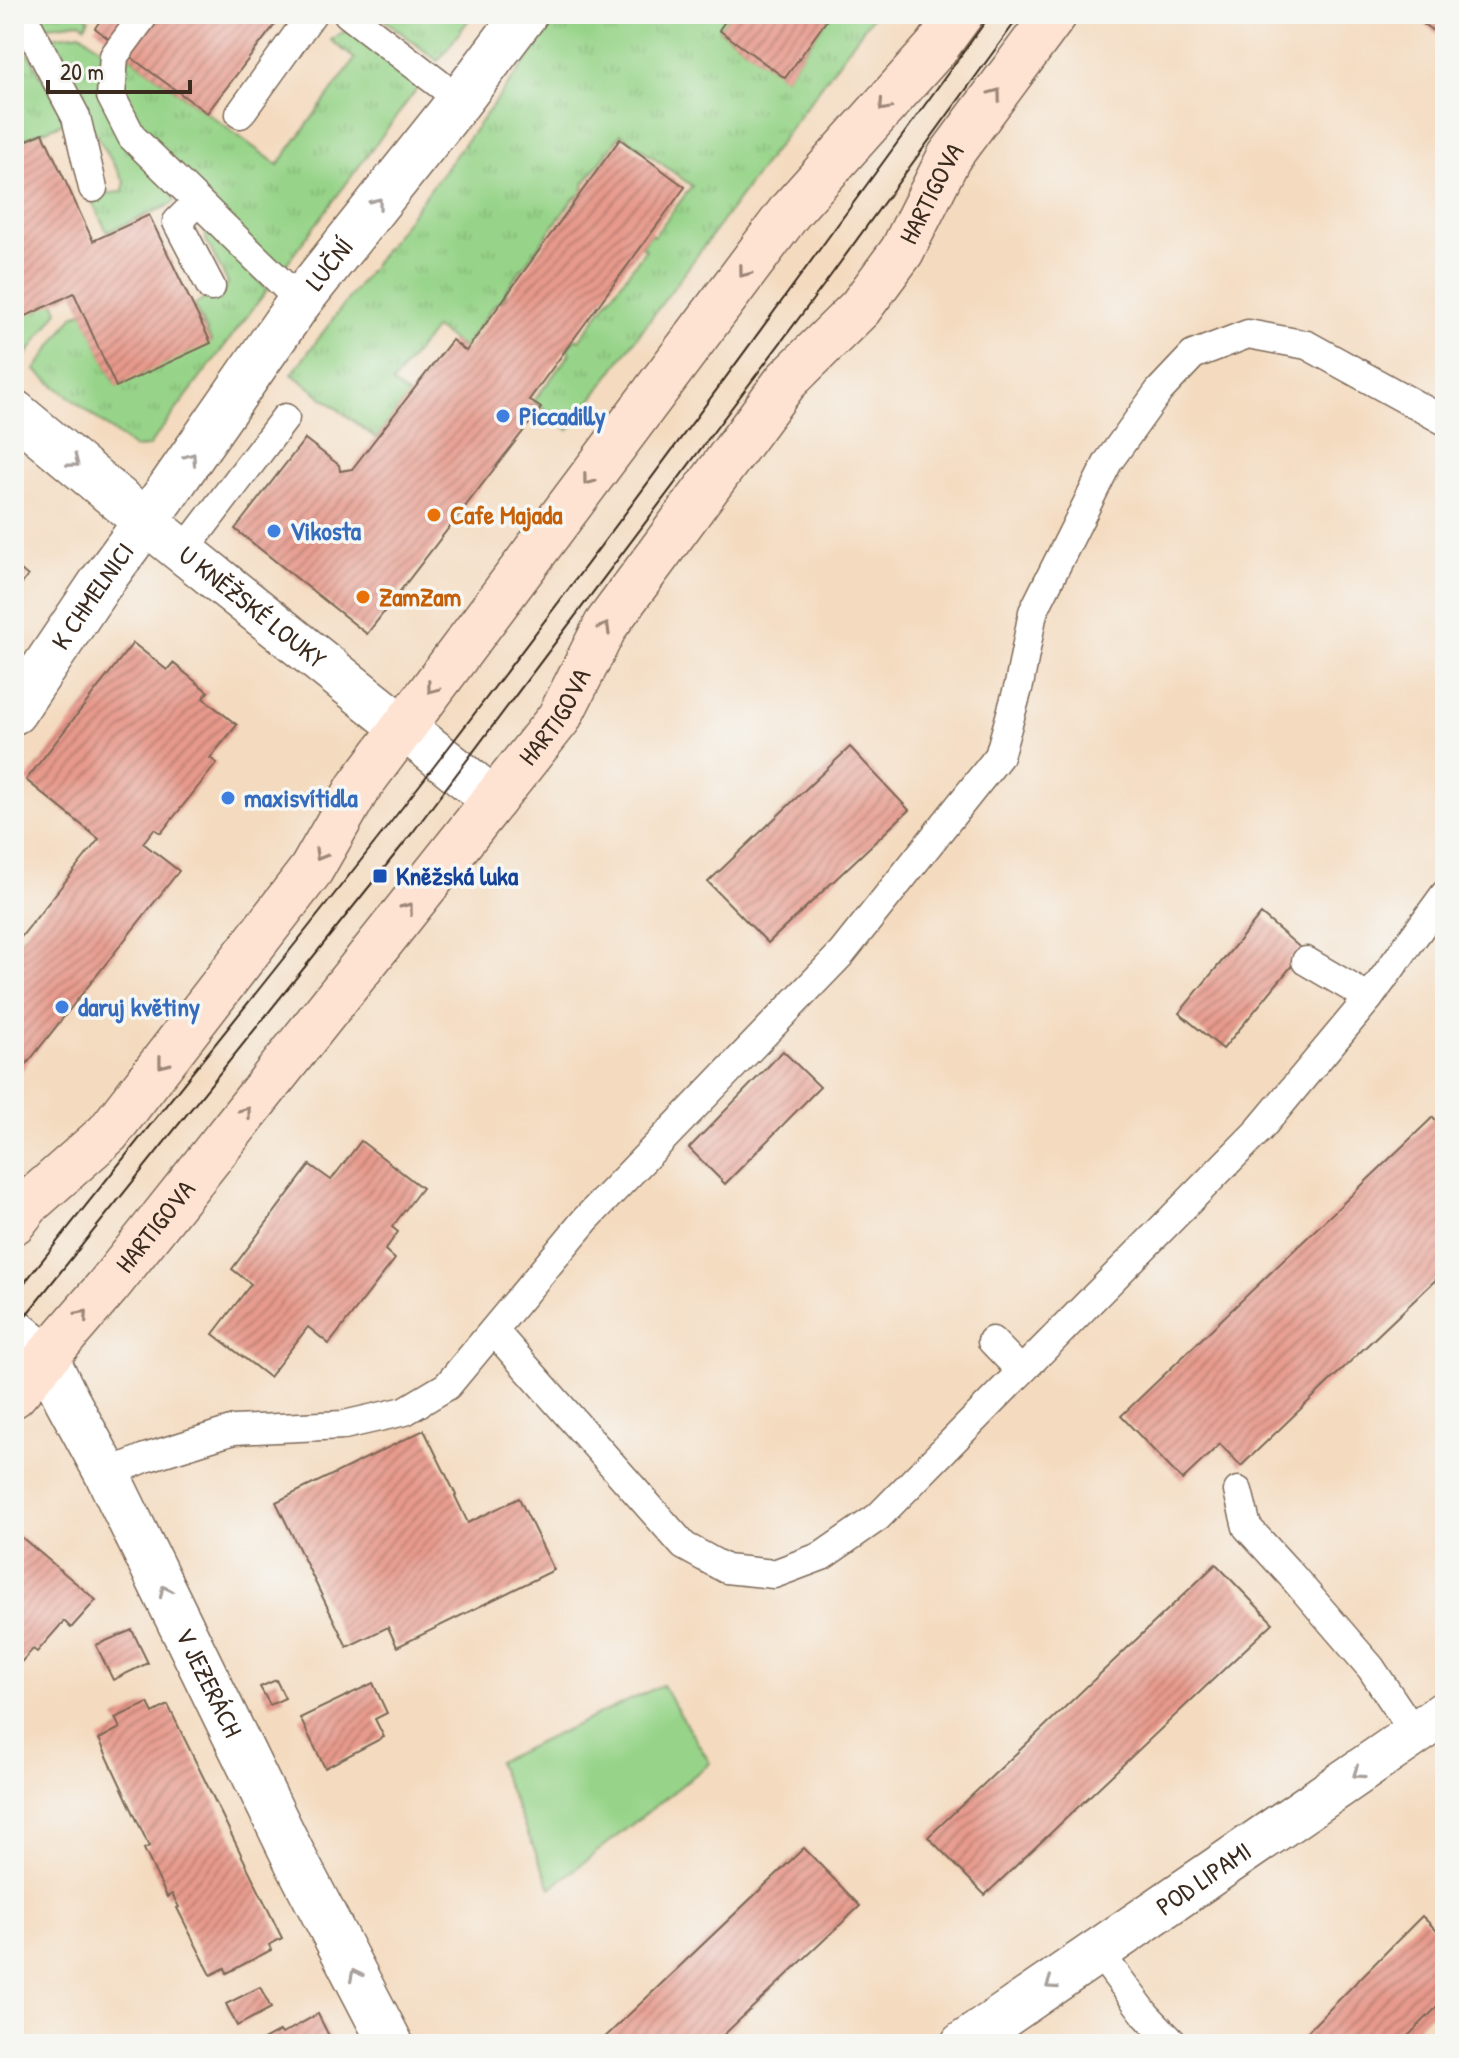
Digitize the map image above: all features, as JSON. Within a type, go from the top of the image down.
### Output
[{"type":"main road","points":[[14,1222],[29,1203],[108,1133],[311,870],[358,788],[791,210],[936,48],[961,14]]},
{"type":"main road","name":"HARTIGOVA","points":[[14,1395],[30,1344],[117,1274],[559,718],[606,625],[786,381],[860,308],[902,251],[949,157],[1055,14]]},
{"type":"street","name":"LUČNÍ","points":[[146,522],[300,301],[525,14]]},
{"type":"street","name":"U KNĚŽSKÉ LOUKY","points":[[14,412],[183,552],[494,800]]},
{"type":"street","name":"K CHMELNICI","points":[[14,712],[100,584],[146,522]]},
{"type":"street","name":"V JEZERÁCH","points":[[30,1344],[67,1400],[107,1474],[296,1861],[391,2044]]},
{"type":"street","name":"POD LIPAMI","points":[[963,2044],[1430,1724]]},
{"type":"lane","points":[[22,14],[76,117],[93,188]]},
{"type":"lane","points":[[145,14],[114,56],[111,96],[132,137],[300,301]]},
{"type":"lane","points":[[240,114],[312,14]]},
{"type":"lane","points":[[348,14],[460,100]]},
{"type":"lane","points":[[197,202],[177,222],[211,287]]},
{"type":"lane","points":[[107,1474],[145,1458],[234,1430],[344,1425],[405,1411],[447,1386],[586,1219],[842,953],[999,756],[1019,685],[1033,612],[1108,462],[1159,391],[1193,355],[1248,334],[1307,345],[1445,421]]},
{"type":"lane","points":[[183,552],[285,418]]},
{"type":"lane","points":[[494,1331],[684,1546],[726,1569],[774,1574],[822,1556],[878,1517],[1259,1130],[1369,998],[1445,894]]},
{"type":"lane","points":[[1306,961],[1369,998]]},
{"type":"lane","points":[[992,1341],[1021,1371]]},
{"type":"lane","points":[[1238,1491],[1247,1527],[1371,1668],[1430,1724]]},
{"type":"lane","points":[[1098,1951],[1146,2015],[1174,2044]]},
{"type":"green space","points":[[35,14],[83,14],[89,19],[85,26],[80,22],[41,27]]},
{"type":"green space","points":[[377,14],[473,14],[438,61]]},
{"type":"green space","points":[[561,14],[730,14],[719,30],[785,77],[831,14],[874,14],[569,430],[534,401],[570,353],[567,350],[575,338],[579,340],[646,249],[642,246],[651,234],[654,236],[692,186],[621,134],[584,184],[582,193],[573,199],[507,289],[504,299],[496,303],[463,348],[435,328],[392,383],[409,396],[376,438],[292,374]]},
{"type":"green space","points":[[14,28],[64,116],[63,123],[14,143]]},
{"type":"green space","points":[[355,31],[422,82],[281,271],[155,143],[136,119],[123,89],[128,54],[278,165],[355,59],[331,40],[343,32]]},
{"type":"green space","points":[[80,33],[105,51],[99,64],[101,91],[175,200],[107,232],[89,195],[122,192],[125,183],[44,38]]},
{"type":"green space","points":[[213,231],[267,290],[148,447],[134,448],[35,370],[73,316],[83,311],[115,384],[211,341],[194,305],[228,283],[206,240],[206,232]]},
{"type":"green space","points":[[54,300],[58,311],[23,360],[14,354],[14,308]]},
{"type":"green space","points":[[662,1685],[710,1763],[551,1888],[497,1762]]},
{"type":"building","points":[[105,14],[283,14],[207,113],[95,28]]},
{"type":"building","points":[[730,14],[831,14],[785,78],[719,30]]},
{"type":"building","points":[[1409,14],[1445,14],[1445,26],[1439,35]]},
{"type":"building","points":[[43,133],[93,241],[149,215],[211,343],[116,387],[74,293],[18,320],[14,311],[14,146]]},
{"type":"building","points":[[620,139],[685,187],[529,400],[541,408],[367,634],[235,529],[305,439],[339,465],[340,471],[352,469],[452,340],[466,351]]},
{"type":"building","points":[[14,564],[28,576],[14,593]]},
{"type":"building","points":[[133,643],[167,670],[173,663],[208,692],[203,698],[237,725],[210,758],[217,763],[161,833],[154,829],[143,843],[179,871],[14,1080],[14,946],[99,839],[26,780]]},
{"type":"building","points":[[850,747],[909,810],[768,943],[708,882]]},
{"type":"building","points":[[1261,914],[1304,951],[1223,1049],[1179,1013]]},
{"type":"building","points":[[783,1051],[820,1087],[725,1184],[689,1148]]},
{"type":"building","points":[[1433,1117],[1445,1130],[1445,1271],[1241,1466],[1220,1444],[1182,1480],[1121,1416]]},
{"type":"building","points":[[361,1141],[422,1188],[392,1227],[398,1232],[385,1250],[395,1259],[329,1344],[308,1327],[269,1377],[213,1334],[251,1284],[232,1269],[310,1165],[331,1180]]},
{"type":"building","points":[[424,1430],[468,1523],[519,1498],[554,1570],[397,1647],[388,1627],[347,1647],[276,1502]]},
{"type":"building","points":[[19,1535],[96,1600],[71,1628],[64,1621],[37,1652],[33,1649],[14,1670],[14,1541]]},
{"type":"building","points":[[1216,1564],[1273,1623],[985,1895],[928,1837]]},
{"type":"building","points":[[132,1630],[148,1663],[113,1680],[96,1645]]},
{"type":"building","points":[[276,1680],[285,1698],[270,1705],[260,1687]]},
{"type":"building","points":[[373,1683],[387,1713],[375,1719],[384,1737],[325,1768],[300,1718]]},
{"type":"building","points":[[148,1703],[153,1713],[168,1705],[282,1938],[269,1945],[271,1950],[227,1973],[225,1968],[211,1975],[172,1894],[167,1897],[144,1849],[149,1846],[99,1739],[120,1728],[115,1718]]},
{"type":"building","points":[[804,1848],[860,1906],[714,2044],[598,2044]]},
{"type":"building","points":[[1422,1916],[1445,1939],[1445,1999],[1400,2044],[1295,2044]]},
{"type":"building","points":[[260,1987],[271,2008],[237,2026],[226,2004]]},
{"type":"building","points":[[318,2014],[333,2044],[256,2044],[280,2031],[282,2034]]},
{"type":"tram line","points":[[14,1296],[442,756],[650,480],[991,14]]},
{"type":"tram line","points":[[14,1330],[413,832],[826,282],[1021,14]]},
{"type":"place","name":"Piccadilly","points":[[503,416]]},
{"type":"place","name":"Cafe Majada","points":[[434,515]]},
{"type":"place","name":"Vikosta","points":[[274,531]]},
{"type":"place","name":"ZamZam","points":[[363,597]]},
{"type":"place","name":"maxisvítidla","points":[[228,798]]},
{"type":"place","name":"Kněžská luka","points":[[380,876]]},
{"type":"place","name":"daruj květiny","points":[[62,1007]]}]
